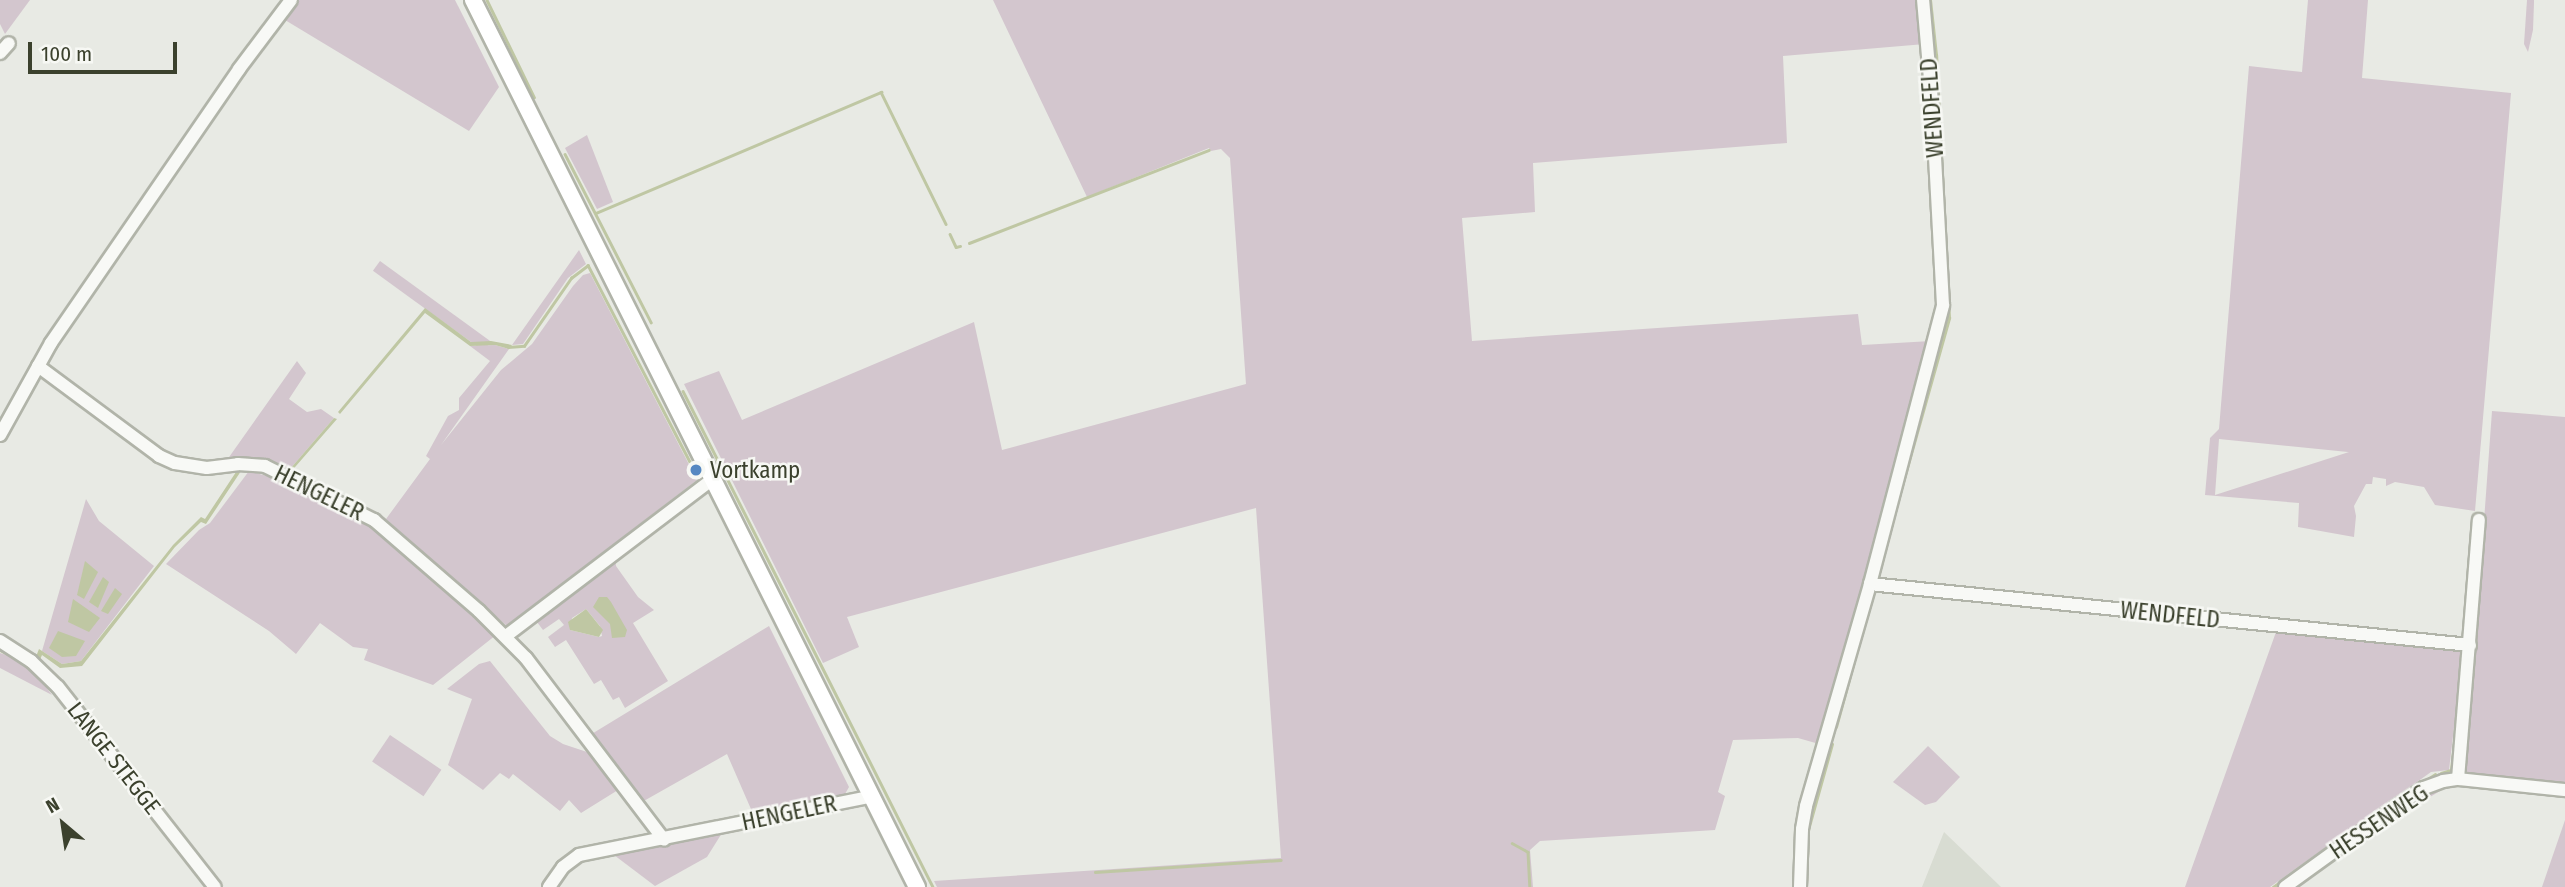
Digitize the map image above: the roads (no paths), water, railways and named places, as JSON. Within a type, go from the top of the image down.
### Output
[{"type":"main road","points":[[473,0],[918,887]]},
{"type":"street","points":[[0,435],[38,366],[239,69],[290,0]]},
{"type":"street","name":"WENDFELD","points":[[1800,887],[1802,828],[1806,806],[1870,584],[1943,305],[1932,102],[1923,0]]},
{"type":"street","name":"HENGELER","points":[[38,366],[159,456],[175,463],[207,468],[238,464],[265,466],[363,513],[506,636],[664,840]]},
{"type":"street","points":[[506,636],[713,480]]},
{"type":"street","points":[[2458,779],[2479,520]]},
{"type":"street","name":"WENDFELD","points":[[1870,584],[2470,645]]},
{"type":"street","name":"LANGE STEGGE","points":[[0,641],[31,661],[58,687],[215,887]]},
{"type":"street","name":"HESSENWEG","points":[[2285,887],[2424,788],[2458,779],[2565,790]]},
{"type":"street","name":"HENGELER","points":[[549,887],[563,867],[579,855],[873,796]]},
{"type":"waterway","points":[[487,0],[534,97]]},
{"type":"waterway","points":[[1898,500],[1949,318],[1936,55],[1930,0]]},
{"type":"waterway","points":[[596,213],[881,92],[946,224]]},
{"type":"waterway","points":[[969,243],[1209,150]]},
{"type":"waterway","points":[[565,154],[651,322]]},
{"type":"waterway","points":[[950,234],[956,247],[960,246]]},
{"type":"waterway","points":[[508,347],[524,346],[571,278],[588,265],[698,477]]},
{"type":"waterway","points":[[683,391],[933,887]]},
{"type":"waterway","points":[[0,650],[16,658]]},
{"type":"waterway","points":[[1836,727],[1854,661]]},
{"type":"waterway","points":[[2441,773],[2451,770],[2456,725]]},
{"type":"waterway","points":[[1806,887],[1808,830],[1832,744]]},
{"type":"waterway","points":[[2403,795],[2435,774]]},
{"type":"waterway","points":[[2273,887],[2389,804]]},
{"type":"waterway","points":[[1512,843],[1528,852],[1530,887]]},
{"type":"waterway","points":[[1095,872],[1281,860]]},
{"type":"place","name":"Vortkamp","points":[[696,470]]}]
